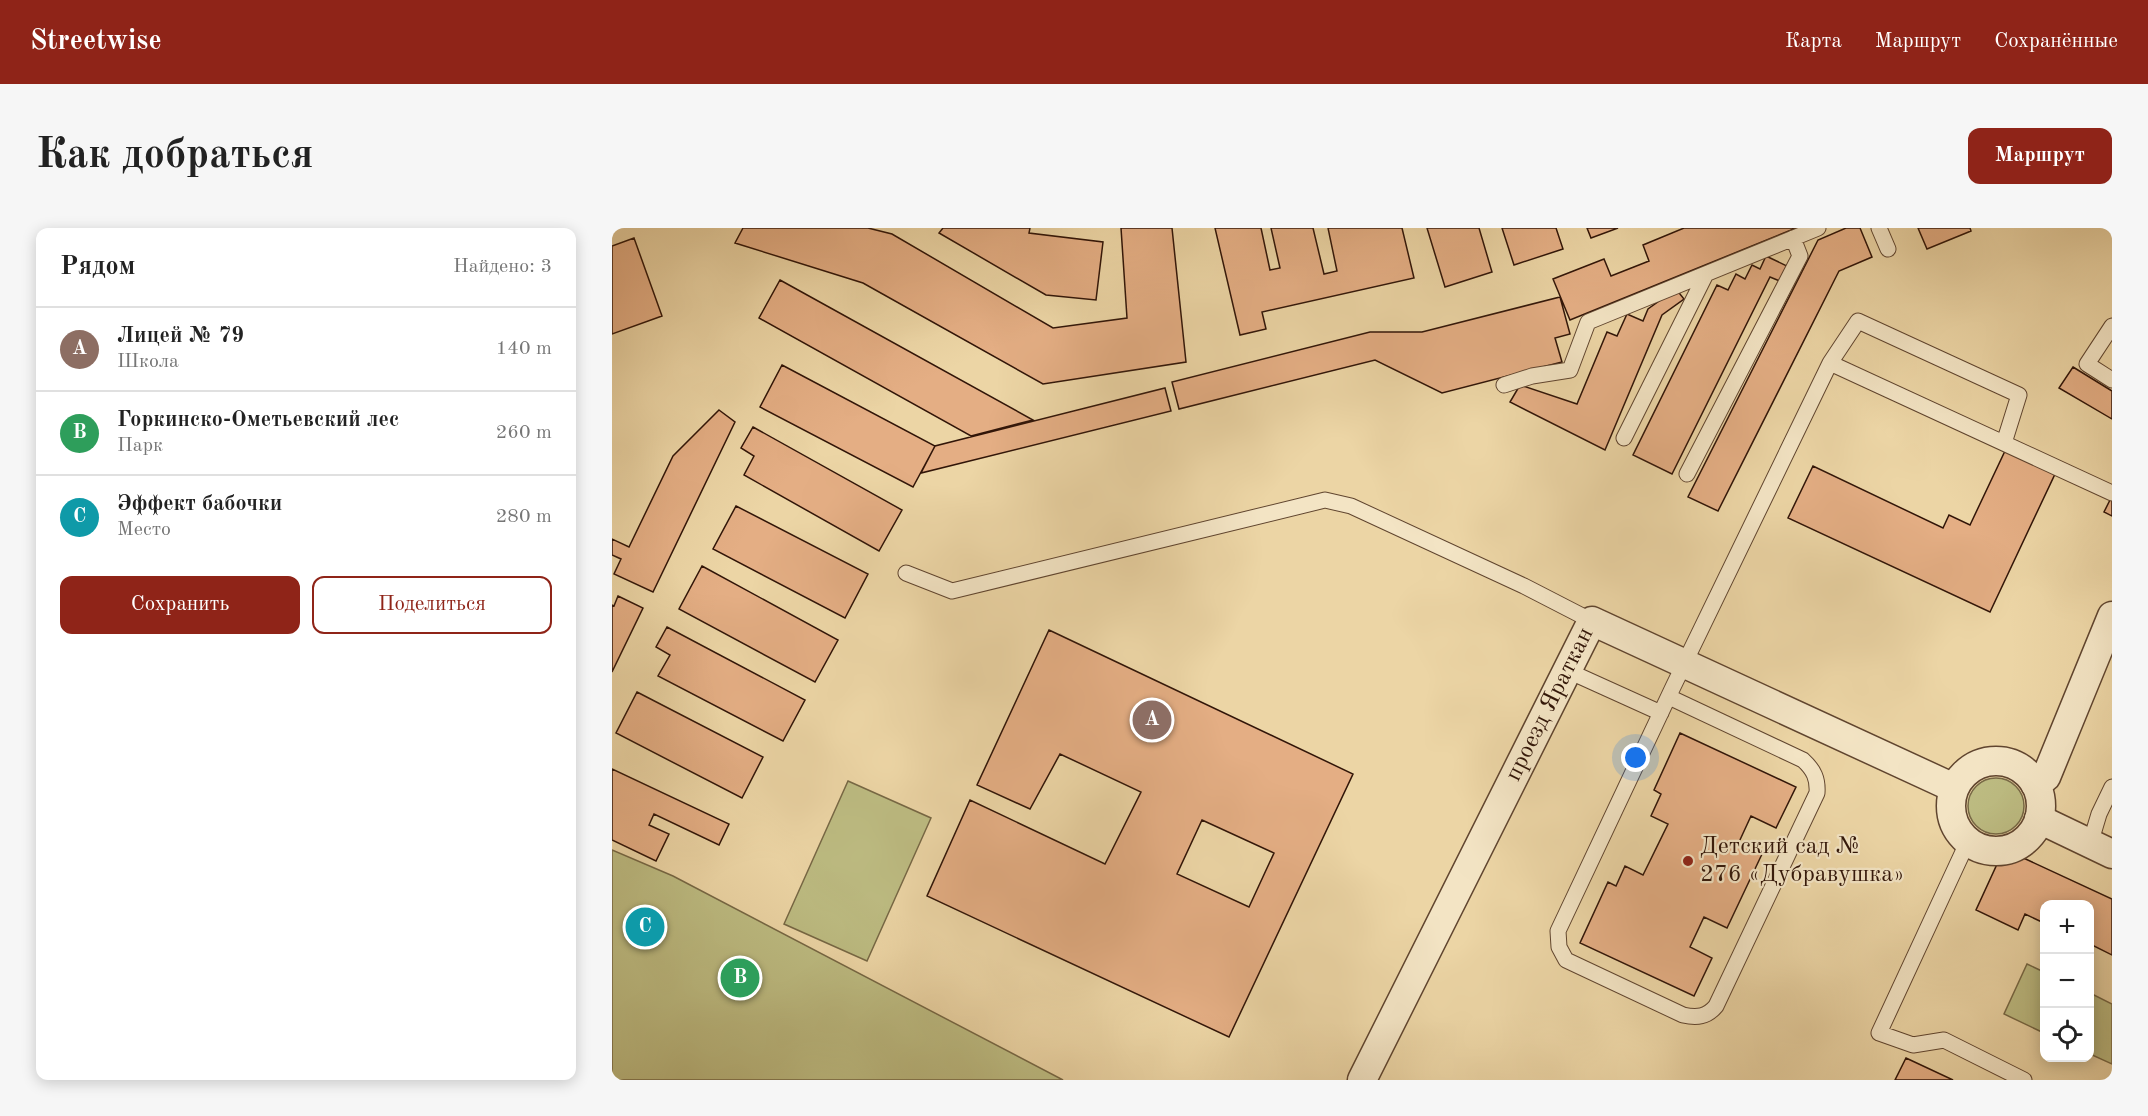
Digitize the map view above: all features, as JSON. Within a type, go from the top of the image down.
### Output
[{"type":"street","points":[[2035,784],[2046,777],[2112,616]]},
{"type":"street","name":"проезд Яраткан","points":[[1362,1080],[1592,621],[1954,788]]},
{"type":"street","points":[[1995,760],[2010,763],[2023,769],[2035,784],[2040,799],[2039,819],[2031,834],[2020,844],[2006,850],[1990,851],[1975,847],[1962,837],[1953,824],[1950,809],[1951,794],[1968,769],[1981,762],[1995,760]]},
{"type":"street","points":[[2039,819],[2101,849]]},
{"type":"lane","points":[[1504,385],[1532,376],[1570,370],[1588,322],[1818,228]]},
{"type":"lane","points":[[1879,228],[1888,249]]},
{"type":"lane","points":[[1688,474],[1800,256],[1793,238]]},
{"type":"lane","points":[[1624,438],[1706,274]]},
{"type":"lane","points":[[1669,697],[1803,760],[1811,767],[1817,785],[1816,793],[1716,1006],[1708,1014],[1694,1017],[1683,1015],[1566,960],[1557,942],[1558,931],[1661,713],[1830,363],[1858,321],[1869,326],[2019,395],[2004,443]]},
{"type":"lane","points":[[2112,326],[2086,364],[2112,380]]},
{"type":"lane","points":[[1830,363],[2112,493]]},
{"type":"lane","points":[[906,573],[952,591],[1325,500],[1351,506],[1524,586],[1592,621]]},
{"type":"lane","points":[[1566,670],[1661,713]]},
{"type":"lane","points":[[2101,849],[2099,814],[2112,789]]},
{"type":"lane","points":[[1968,841],[1880,1033],[1912,1045],[1944,1040],[2024,1080]]},
{"type":"shaded area","points":[[1996,778],[2007,780],[2016,786],[2022,795],[2024,806],[2022,817],[2016,826],[2007,832],[1996,834],[1985,832],[1976,826],[1970,817],[1968,806],[1970,795],[1976,786],[1985,780]]},
{"type":"shaded area","points":[[848,781],[931,818],[867,961],[784,924]]},
{"type":"shaded area","points":[[612,850],[673,876],[1063,1080],[612,1080]]},
{"type":"shaded area","points":[[2027,964],[2040,970],[2040,1031],[2004,1014]]},
{"type":"shaded area","points":[[2094,995],[2112,1004],[2112,1064],[2094,1056]]},
{"type":"building","points":[[743,228],[868,228],[892,234],[1053,328],[1127,318],[1121,228],[1172,228],[1186,362],[1043,384],[863,283],[735,243]]},
{"type":"building","points":[[943,228],[1030,228],[1029,233],[1103,242],[1096,300],[1046,295],[939,233]]},
{"type":"building","points":[[1215,228],[1261,228],[1270,270],[1280,268],[1271,228],[1313,228],[1324,274],[1337,271],[1328,228],[1402,228],[1414,278],[1262,312],[1266,329],[1240,335]]},
{"type":"building","points":[[1427,228],[1479,228],[1492,272],[1445,287]]},
{"type":"building","points":[[1502,228],[1556,228],[1563,249],[1514,265]]},
{"type":"building","points":[[1587,228],[1618,228],[1591,238]]},
{"type":"building","points":[[1684,228],[1796,228],[1570,320],[1553,279],[1604,259],[1611,276],[1649,261],[1643,245]]},
{"type":"building","points":[[1846,228],[1860,228],[1872,257],[1839,271],[1718,511],[1688,497],[1818,240]]},
{"type":"building","points":[[1918,228],[1970,228],[1971,231],[1927,249]]},
{"type":"building","points":[[634,238],[662,316],[612,334],[612,246]]},
{"type":"building","points":[[1766,256],[1789,267],[1782,282],[1770,277],[1672,474],[1633,455],[1717,285],[1728,290],[1736,274],[1745,279],[1752,265],[1760,269]]},
{"type":"building","points":[[780,280],[1033,420],[971,436],[759,318]]},
{"type":"building","points":[[1676,289],[1684,299],[1662,315],[1605,450],[1510,402],[1520,385],[1577,404],[1607,332],[1617,336],[1627,314],[1643,321],[1648,309]]},
{"type":"building","points":[[1560,297],[1570,334],[1555,338],[1562,362],[1442,393],[1375,360],[1179,409],[1172,382],[1370,332],[1422,332]]},
{"type":"building","points":[[782,365],[935,446],[913,487],[760,407]]},
{"type":"building","points":[[2073,367],[2112,391],[2112,419],[2059,388]]},
{"type":"building","points":[[1165,388],[1171,411],[921,473],[935,446]]},
{"type":"building","points":[[719,410],[735,422],[653,592],[614,574],[621,559],[612,555],[612,539],[629,547],[673,456]]},
{"type":"building","points":[[753,427],[902,510],[879,551],[744,475],[754,456],[741,448]]},
{"type":"building","points":[[2005,451],[2055,474],[1990,612],[1788,518],[1813,466],[1943,528],[1949,515],[1970,525]]},
{"type":"building","points":[[2112,499],[2112,516],[2104,512]]},
{"type":"building","points":[[736,506],[868,574],[845,618],[713,549]]},
{"type":"building","points":[[702,566],[838,640],[815,682],[679,609]]},
{"type":"building","points":[[618,596],[643,608],[612,672],[612,605],[614,606]]},
{"type":"building","points":[[667,627],[805,700],[783,741],[658,676],[670,655],[656,647]]},
{"type":"building","points":[[1049,630],[1353,774],[1229,1037],[927,896],[970,800],[1105,864],[1141,792],[1060,754],[1030,809],[977,785]],"holes":[[[1202,820],[1274,853],[1249,907],[1177,874]]]},
{"type":"building","points":[[637,692],[763,757],[742,798],[616,733]]},
{"type":"building","points":[[1680,733],[1796,787],[1776,828],[1751,816],[1739,842],[1763,852],[1727,928],[1704,917],[1690,947],[1712,958],[1694,996],[1580,943],[1608,882],[1616,886],[1625,866],[1643,875],[1668,824],[1651,816],[1661,794],[1654,790]]},
{"type":"building","points":[[612,769],[729,824],[719,845],[654,814],[649,825],[669,834],[656,861],[612,840]]},
{"type":"building","points":[[2004,849],[2112,899],[2112,955],[2094,946],[2094,900],[2040,900],[2040,921],[2025,914],[2018,930],[1976,910]]},
{"type":"building","points":[[1906,1058],[1953,1080],[1895,1080]]},
{"type":"place","name":"Лицей № 79","points":[[1152,720]]},
{"type":"place","name":"Детский сад № 276 «Дубравушка»","points":[[1688,861]]},
{"type":"place","name":"Эффект бабочки","points":[[645,927]]},
{"type":"place","name":"Горкинско-Ометьевский лес","points":[[740,978]]}]
